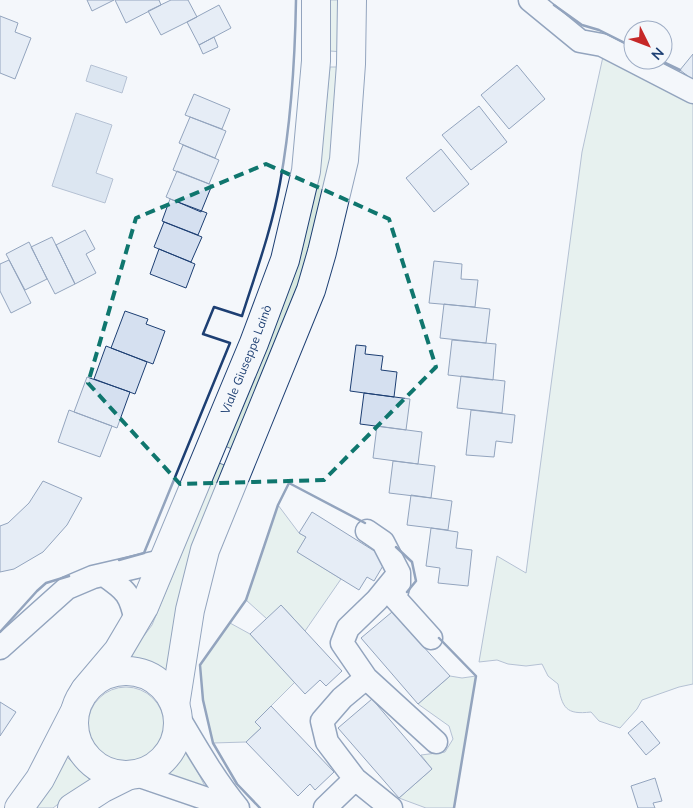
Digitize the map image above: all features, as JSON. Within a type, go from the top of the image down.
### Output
[{"type":"main road","name":"Viale Giuseppe Lainò","points":[[80,700],[118,651],[144,607],[254,343],[285,260],[306,171],[316,62],[316,0]]},
{"type":"main road","points":[[72,808],[103,788],[153,767],[168,754],[176,735],[178,725],[176,710],[190,610],[205,550],[311,290],[322,252],[344,160],[351,64],[352,0]]},
{"type":"main road","points":[[19,808],[40,779],[80,700],[92,683],[110,673],[140,672],[157,681],[165,688],[176,710]]},
{"type":"main road","points":[[80,700],[74,720],[74,731],[82,751],[89,760],[107,772],[131,775]]},
{"type":"street","points":[[530,0],[580,41],[602,45],[693,92]]},
{"type":"street","points":[[367,531],[384,542],[399,573],[399,584],[395,598],[431,638]]},
{"type":"street","points":[[0,648],[67,588],[93,577],[162,561]]},
{"type":"street","points":[[399,573],[377,600],[348,628],[342,643],[366,678],[436,742]]},
{"type":"street","points":[[104,575],[117,584],[131,600],[136,621]]},
{"type":"street","points":[[366,678],[342,698],[322,721],[327,742],[355,780],[391,808]]},
{"type":"street","points":[[176,710],[202,759],[221,788],[238,808]]},
{"type":"street","points":[[131,775],[207,799],[218,808]]},
{"type":"street","points":[[325,808],[355,780]]},
{"type":"highlighted area","points":[[266,164],[389,219],[436,367],[324,480],[180,484],[88,383],[136,218]]},
{"type":"shaded area","points":[[330,0],[342,0],[343,52],[330,51]]},
{"type":"shaded area","points":[[604,52],[623,63],[623,70],[636,70],[693,102],[693,684],[642,700],[637,709],[620,728],[599,721],[591,712],[576,712],[567,708],[561,699],[558,684],[548,676],[542,664],[526,666],[508,664],[497,660],[479,662],[497,556],[526,573],[582,152]]},
{"type":"shaded area","points":[[330,67],[340,67],[333,148],[320,211],[299,285],[234,450],[225,446],[321,151]]},
{"type":"shaded area","points":[[219,463],[227,466],[171,644],[166,671],[162,672],[154,667],[130,660],[128,657],[152,625]]},
{"type":"shaded area","points":[[278,505],[299,533],[306,537],[298,552],[341,579],[305,631],[282,606],[267,619],[246,600]]},
{"type":"shaded area","points":[[230,623],[250,634],[295,682],[255,722],[261,728],[246,742],[213,743],[203,700],[200,665]]},
{"type":"shaded area","points":[[450,676],[462,678],[476,676],[454,808],[426,808],[399,798],[432,769],[421,755],[445,752],[453,739],[449,726],[418,704]]},
{"type":"shaded area","points":[[126,687],[140,690],[153,698],[161,711],[164,725],[161,739],[153,752],[140,760],[126,763],[112,760],[99,752],[91,739],[88,725],[91,711],[99,698],[112,690]]},
{"type":"shaded area","points":[[186,750],[206,788],[166,773],[175,767]]},
{"type":"shaded area","points":[[66,756],[90,780],[53,808],[35,808]]},
{"type":"water","points":[[91,65],[127,77],[122,93],[86,81]]},
{"type":"water","points":[[76,113],[112,125],[96,173],[113,179],[105,203],[52,186]]},
{"type":"building","points":[[87,0],[114,0],[92,11]]},
{"type":"building","points":[[115,0],[159,0],[161,5],[126,23]]},
{"type":"building","points":[[171,0],[188,0],[197,17],[161,35],[148,11]]},
{"type":"building","points":[[219,5],[231,28],[199,45],[187,22]]},
{"type":"building","points":[[0,16],[18,23],[15,32],[31,38],[15,79],[0,73]]},
{"type":"building","points":[[214,37],[218,47],[203,54],[199,45]]},
{"type":"building","points":[[693,54],[693,80],[680,70]]},
{"type":"building","points":[[517,65],[545,99],[509,129],[481,95]]},
{"type":"building","points":[[194,94],[230,109],[222,129],[185,115]]},
{"type":"building","points":[[479,106],[507,142],[471,170],[442,135]]},
{"type":"building","points":[[190,117],[226,131],[215,158],[179,143]]},
{"type":"building","points":[[183,145],[219,160],[209,184],[173,170]]},
{"type":"building","points":[[441,149],[469,184],[434,212],[406,178]]},
{"type":"building","points":[[177,171],[212,185],[201,212],[166,197]]},
{"type":"building","points":[[170,199],[207,213],[198,235],[162,221]]},
{"type":"building","points":[[164,222],[202,237],[191,262],[154,247]]},
{"type":"building","points":[[85,230],[95,249],[86,254],[96,273],[75,284],[56,245]]},
{"type":"building","points":[[52,237],[75,284],[55,294],[31,247]]},
{"type":"building","points":[[29,242],[47,279],[25,290],[6,254]]},
{"type":"building","points":[[159,249],[195,264],[186,288],[150,274]]},
{"type":"building","points":[[9,260],[31,303],[11,313],[0,291],[0,264]]},
{"type":"building","points":[[434,261],[462,264],[461,279],[478,280],[475,307],[429,303]]},
{"type":"building","points":[[444,304],[490,309],[486,343],[440,338]]},
{"type":"building","points":[[125,311],[148,319],[146,324],[165,331],[153,364],[111,348]]},
{"type":"building","points":[[452,340],[496,344],[493,380],[448,375]]},
{"type":"building","points":[[356,345],[366,346],[365,354],[383,356],[381,370],[397,372],[394,397],[350,391]]},
{"type":"building","points":[[106,346],[147,362],[135,394],[94,379]]},
{"type":"building","points":[[461,376],[505,381],[502,413],[457,408]]},
{"type":"building","points":[[87,377],[130,392],[117,428],[74,412]]},
{"type":"building","points":[[364,393],[410,399],[406,430],[360,424]]},
{"type":"building","points":[[69,410],[112,426],[100,457],[58,442]]},
{"type":"building","points":[[471,410],[515,415],[512,443],[496,441],[494,457],[466,455]]},
{"type":"building","points":[[377,426],[422,432],[418,464],[373,458]]},
{"type":"building","points":[[393,461],[435,466],[431,498],[389,493]]},
{"type":"building","points":[[43,481],[82,498],[67,525],[43,552],[14,569],[0,572],[0,526],[8,523],[29,503]]},
{"type":"building","points":[[411,495],[452,501],[448,530],[407,525]]},
{"type":"building","points":[[312,512],[387,559],[374,581],[367,577],[359,590],[297,552],[306,537],[299,533]]},
{"type":"building","points":[[431,528],[458,532],[456,548],[472,550],[468,586],[438,583],[440,568],[426,566]]},
{"type":"building","points":[[281,605],[342,671],[326,686],[320,680],[305,694],[250,634]]},
{"type":"building","points":[[392,612],[450,676],[418,704],[361,638]]},
{"type":"building","points":[[372,699],[432,769],[399,798],[338,728]]},
{"type":"building","points":[[0,702],[16,712],[0,736]]},
{"type":"building","points":[[271,706],[334,772],[315,790],[310,784],[298,796],[246,742],[261,728],[255,722]]},
{"type":"building","points":[[642,721],[660,743],[646,755],[628,733]]},
{"type":"building","points":[[655,778],[662,801],[653,803],[655,808],[638,808],[631,786]]},
{"type":"wall","points":[[119,560],[144,553],[230,343],[203,334],[214,307],[242,316],[258,266],[273,217],[284,160],[292,92],[296,0]]},
{"type":"wall","points":[[554,5],[582,25],[599,30],[623,42]]},
{"type":"wall","points":[[673,67],[680,70]]},
{"type":"wall","points":[[260,808],[237,784],[213,743],[203,700],[200,665],[246,600],[278,505],[289,483],[365,523]]},
{"type":"wall","points":[[396,547],[412,562],[416,581],[407,592]]},
{"type":"wall","points":[[0,632],[46,583],[69,576]]},
{"type":"wall","points":[[439,638],[476,676],[454,808]]}]
